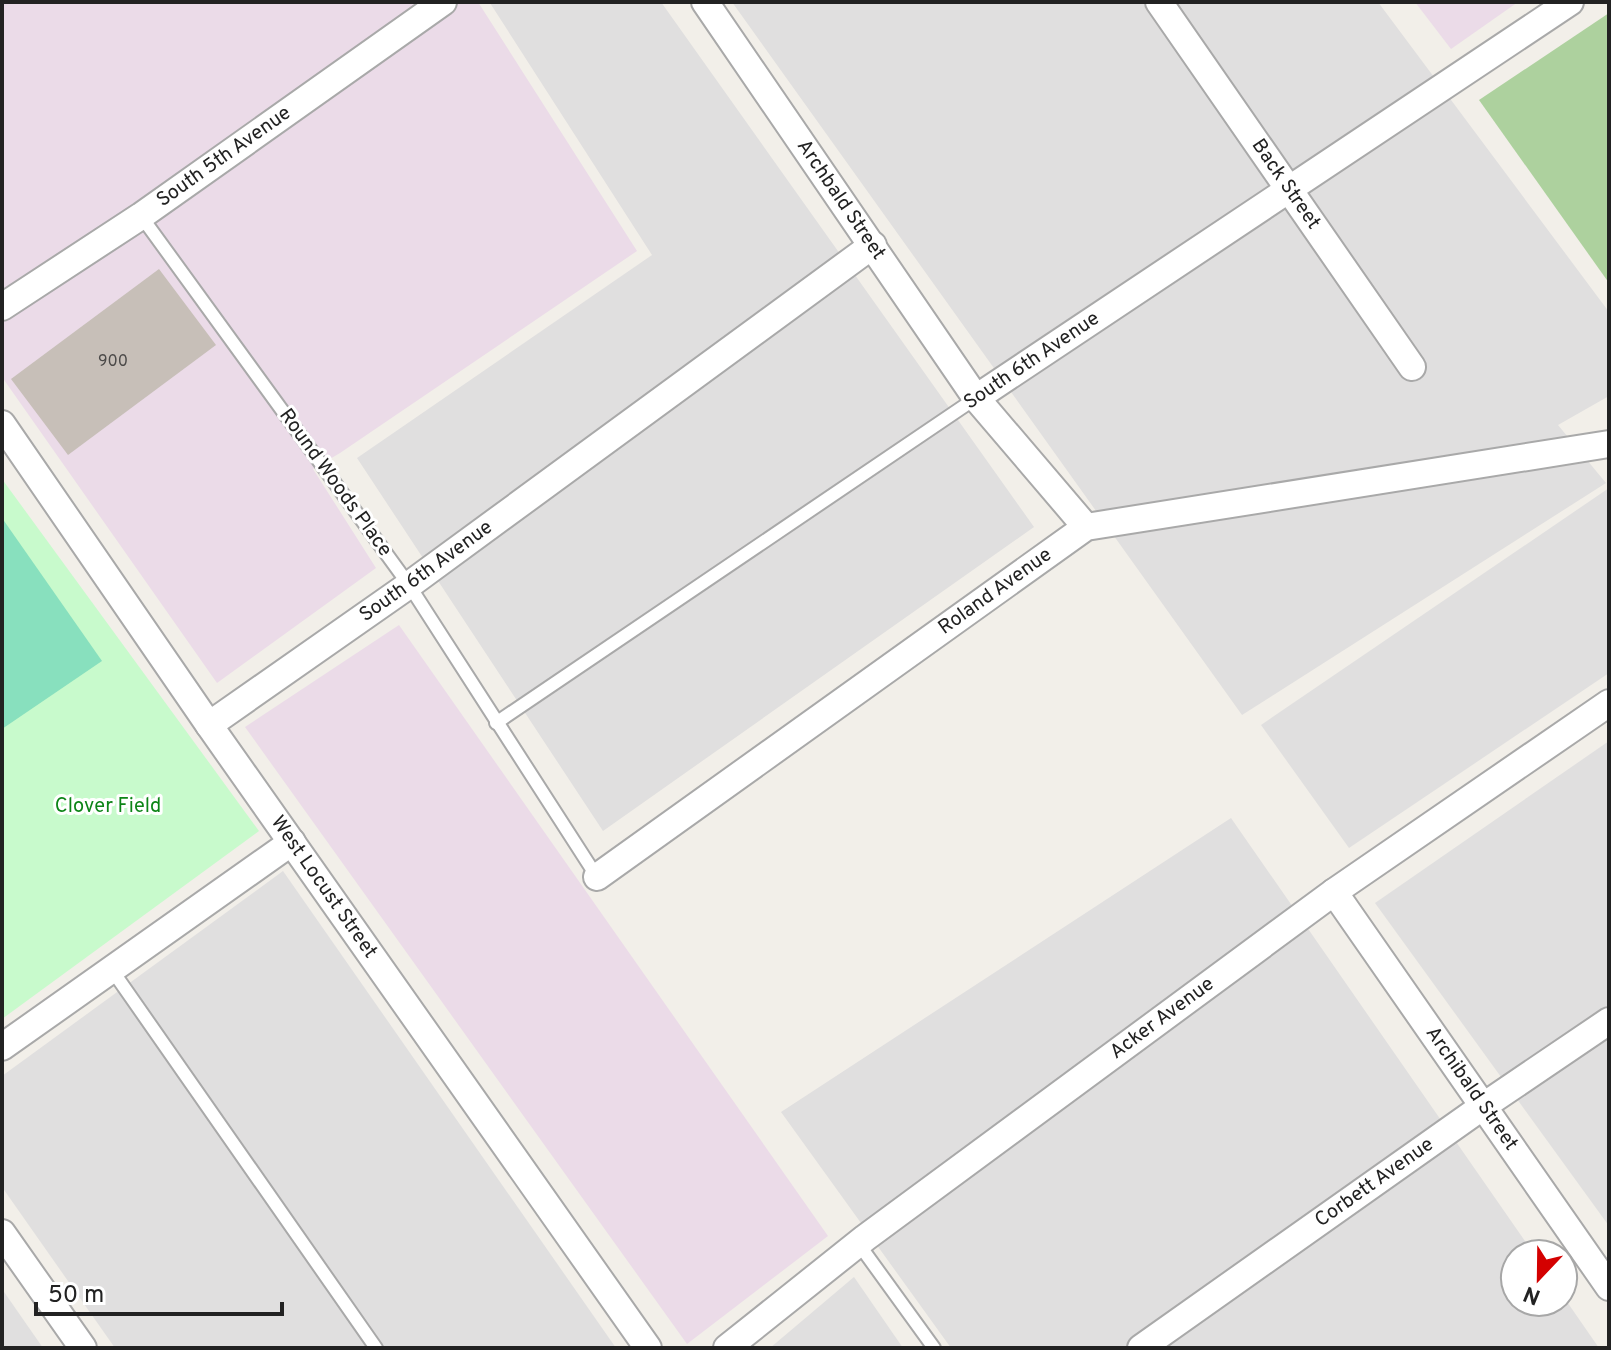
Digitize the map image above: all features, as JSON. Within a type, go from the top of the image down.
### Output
[{"type":"street","name":"South 5th Avenue","points":[[2,307],[141,216],[443,2]]},
{"type":"street","name":"Archbald Street","points":[[705,2],[976,398]]},
{"type":"street","name":"Back Street","points":[[1159,2],[1412,367]]},
{"type":"street","name":"South 6th Avenue","points":[[976,398],[1570,2]]},
{"type":"street","name":"South 6th Avenue","points":[[209,725],[409,585],[873,245]]},
{"type":"street","points":[[976,398],[1086,527]]},
{"type":"street","name":"West Locust Street","points":[[2,424],[209,725],[648,1348]]},
{"type":"street","name":"Roland Avenue","points":[[597,877],[1086,527],[1609,444]]},
{"type":"street","name":"Acker Avenue","points":[[727,1348],[858,1243],[1334,892],[1609,703]]},
{"type":"street","points":[[2,1047],[292,842]]},
{"type":"street","name":"Archibald Street","points":[[1334,892],[1609,1287]]},
{"type":"street","name":"Corbett Avenue","points":[[1141,1348],[1609,1021]]},
{"type":"street","points":[[2,1233],[77,1346]]},
{"type":"lane","name":"Round Woods Place","points":[[141,216],[409,585],[597,877]]},
{"type":"lane","name":"South 6th Avenue","points":[[496,723],[976,398]]},
{"type":"lane","points":[[112,970],[376,1348]]},
{"type":"lane","points":[[858,1243],[934,1348]]},
{"type":"shaded area","points":[[2,2],[478,2],[637,251],[313,469],[376,568],[217,683],[2,377]]},
{"type":"shaded area","points":[[492,2],[661,2],[1034,527],[603,831],[357,458],[652,255]]},
{"type":"shaded area","points":[[732,2],[1378,2],[1609,312],[1609,396],[1558,425],[1606,483],[1242,715]]},
{"type":"shaded area","points":[[1415,2],[1518,2],[1451,49]]},
{"type":"shaded area","points":[[1609,488],[1609,673],[1349,848],[1261,725]]},
{"type":"shaded area","points":[[399,625],[828,1236],[687,1344],[245,727]]},
{"type":"shaded area","points":[[1609,741],[1609,1226],[1375,903]]},
{"type":"shaded area","points":[[1231,818],[1523,1238],[1499,1238],[1499,1318],[1578,1318],[1599,1348],[951,1348],[781,1112]]},
{"type":"shaded area","points":[[283,871],[616,1348],[115,1348],[2,1187],[2,1076]]},
{"type":"shaded area","points":[[854,1277],[903,1348],[770,1348]]},
{"type":"shaded area","points":[[2,1289],[43,1348],[2,1348]]},
{"type":"green space","points":[[1609,13],[1609,283],[1479,100]]},
{"type":"green space","name":"Clover Field","points":[[2,479],[259,831],[2,1019]]},
{"type":"green space","points":[[2,518],[102,661],[2,729]]},
{"type":"building","points":[[159,269],[216,345],[68,455],[11,379]]}]
